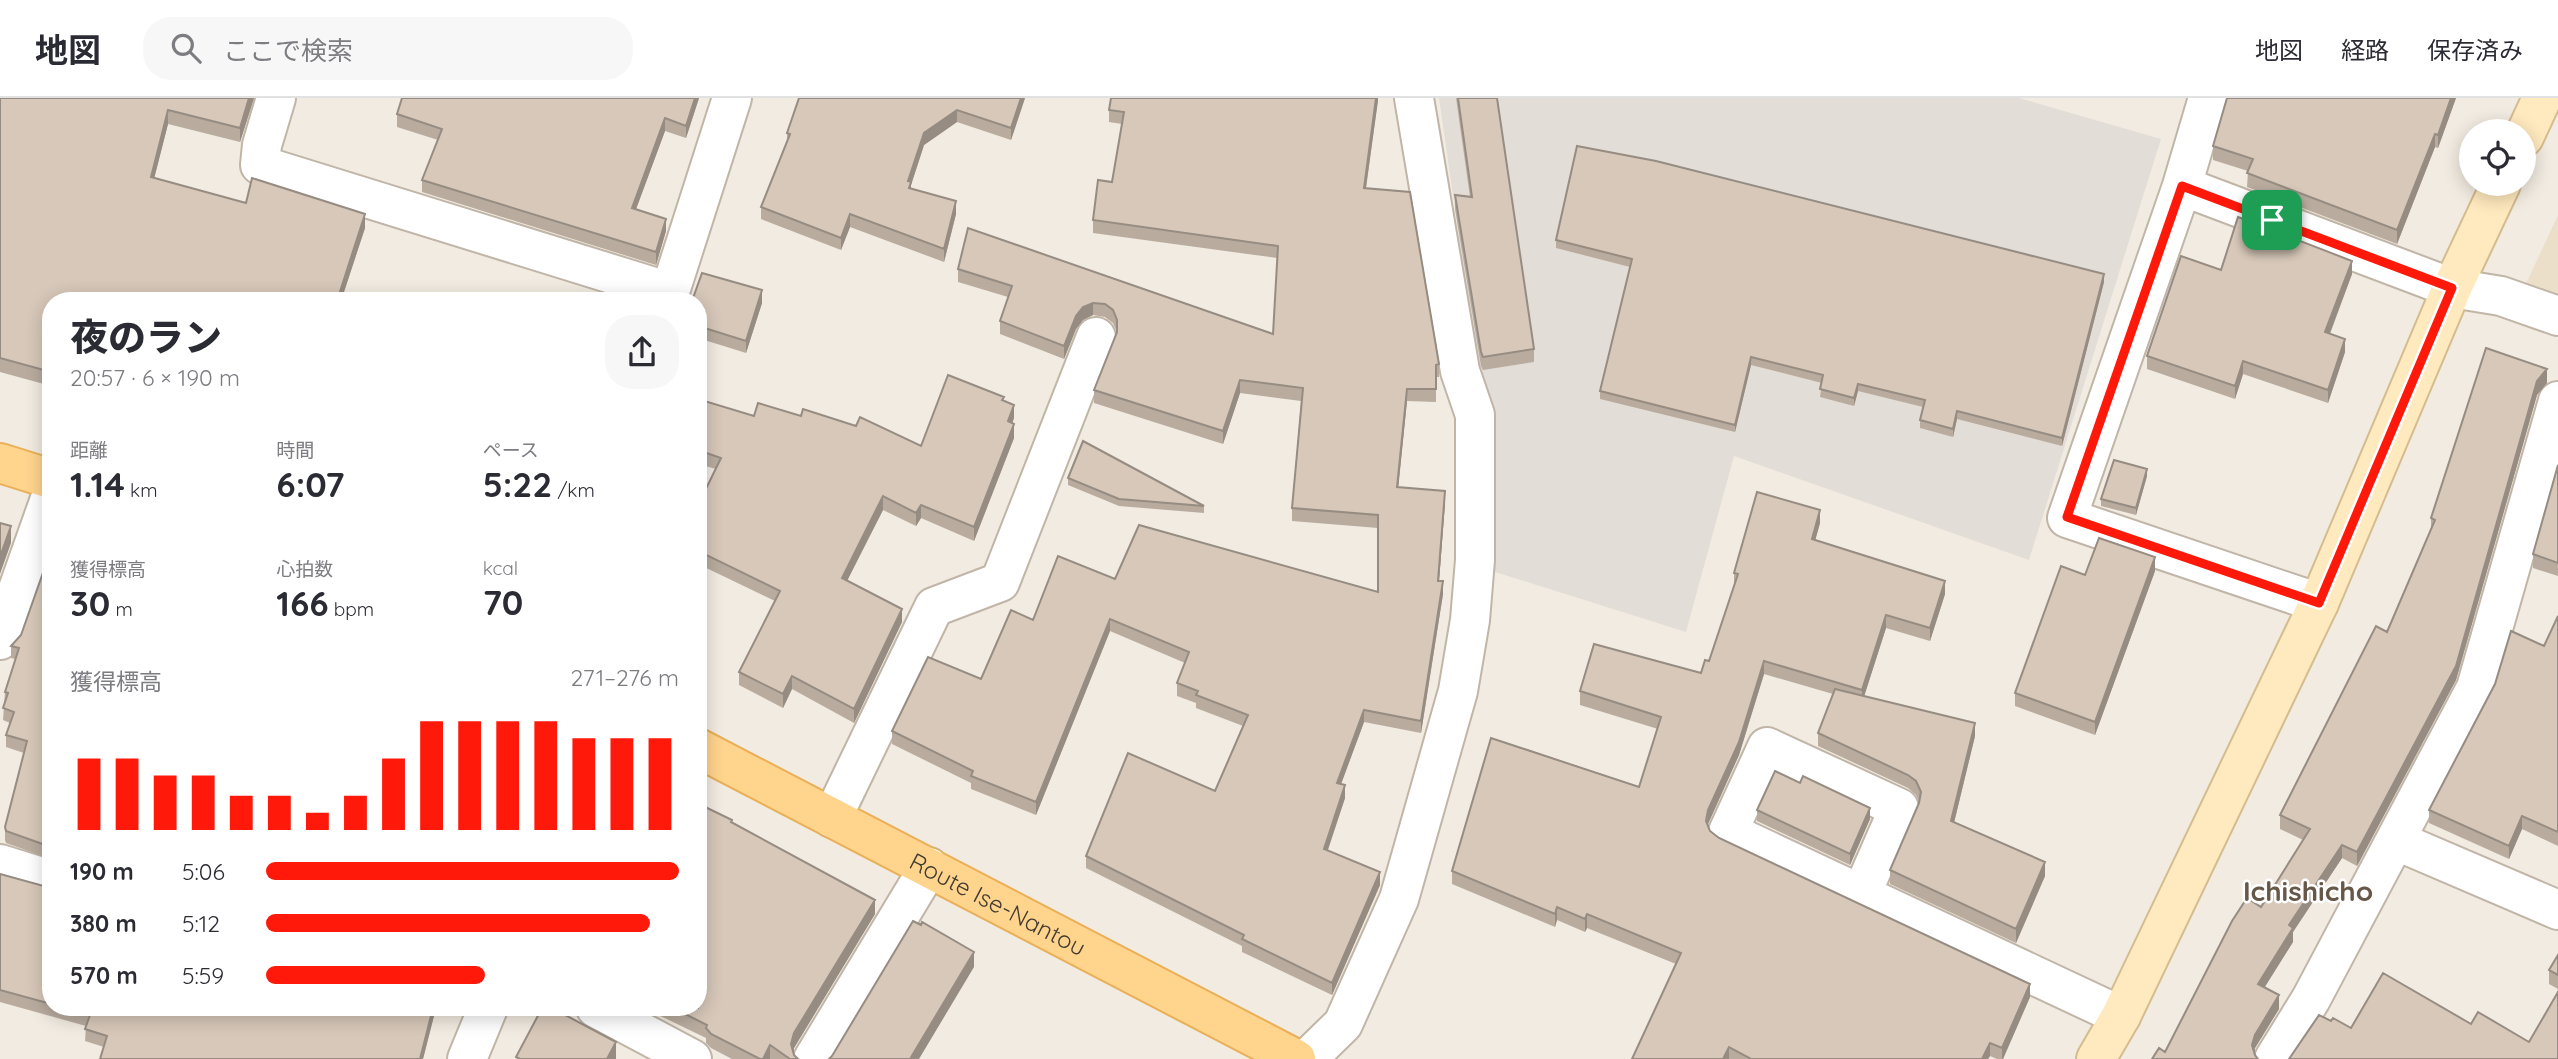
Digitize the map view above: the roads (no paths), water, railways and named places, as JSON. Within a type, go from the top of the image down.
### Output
[{"type":"main road","points":[[0,463],[42,476]]},
{"type":"main road","name":"Route Ise-Nantou","points":[[707,753],[1296,1059]]},
{"type":"street","points":[[276,98],[262,145],[260,165],[657,292]]},
{"type":"street","points":[[670,292],[732,98]]},
{"type":"street","points":[[1307,1059],[1343,1024],[1399,899],[1458,691],[1470,620],[1475,560],[1475,415],[1460,371],[1414,98]]},
{"type":"street","points":[[2208,98],[2182,186],[2067,517],[2319,603]]},
{"type":"street","points":[[2532,119],[2542,98]]},
{"type":"street","points":[[2182,186],[2452,288],[2501,296],[2558,316]]},
{"type":"street","points":[[2096,1059],[2120,1016],[2319,603],[2452,288],[2495,196]]},
{"type":"street","points":[[832,818],[933,607],[1000,582],[1096,337]]},
{"type":"street","points":[[2274,1059],[2311,999],[2476,688],[2558,401]]},
{"type":"street","points":[[0,640],[42,521]]},
{"type":"street","points":[[2397,841],[2558,910]]},
{"type":"street","points":[[0,864],[42,877]]},
{"type":"street","points":[[813,1059],[929,867]]},
{"type":"street","points":[[1861,895],[2120,1016]]},
{"type":"street","points":[[467,1059],[485,1016]]},
{"type":"street","points":[[611,1016],[692,1059]]},
{"type":"district","name":"Ichishicho","points":[[2308,890]]}]
